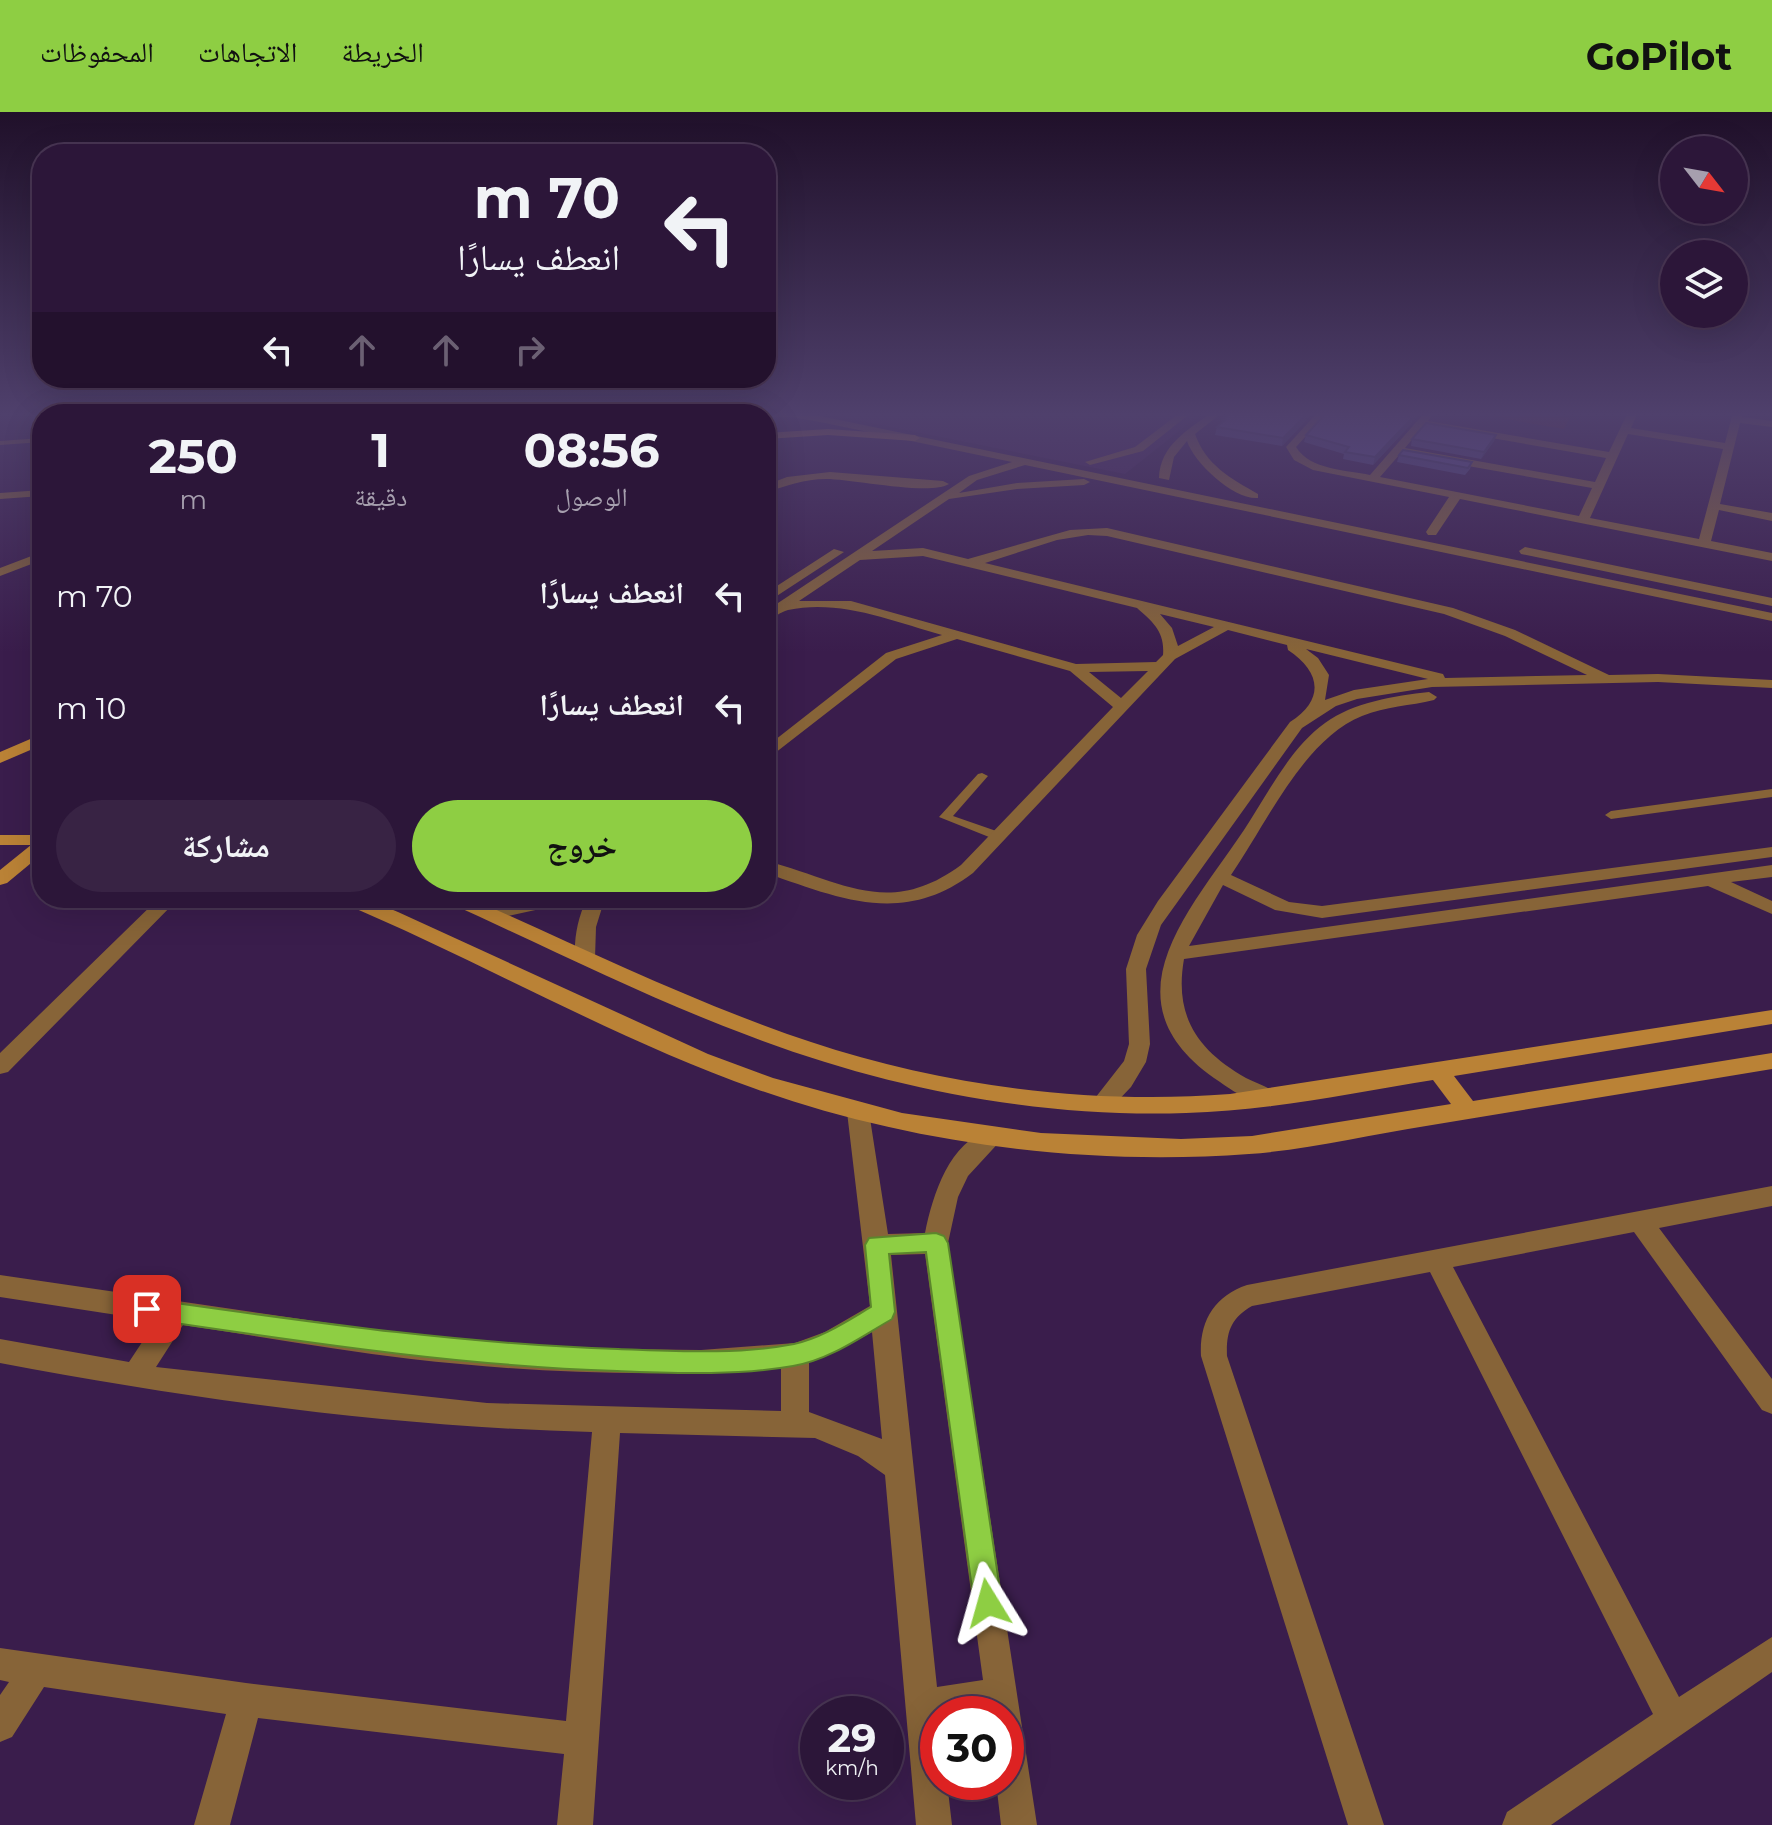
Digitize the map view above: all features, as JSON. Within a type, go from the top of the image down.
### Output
[{"type":"street","points":[[894,492],[901,496]]},
{"type":"street","points":[[776,593],[931,492]]},
{"type":"street","points":[[776,610],[952,492]]},
{"type":"street","points":[[941,499],[976,492]]},
{"type":"street","points":[[1176,492],[1717,598],[1772,602]]},
{"type":"street","points":[[1234,492],[1477,542]]},
{"type":"street","points":[[1248,492],[1254,496]]},
{"type":"street","points":[[1435,492],[1772,557]]},
{"type":"street","points":[[1583,521],[1596,492]]},
{"type":"street","points":[[1704,544],[1718,492]]},
{"type":"street","points":[[0,496],[32,494]]},
{"type":"street","points":[[1432,532],[1456,496]]},
{"type":"street","points":[[1714,506],[1772,517]]},
{"type":"street","points":[[898,529],[907,541],[923,552]]},
{"type":"street","points":[[967,563],[996,558],[1050,537],[1076,531],[1126,536],[1439,609],[1524,639],[1606,679]]},
{"type":"street","points":[[1029,547],[1027,563],[1035,579]]},
{"type":"street","points":[[1508,548],[1717,598],[1772,617]]},
{"type":"street","points":[[0,561],[32,550]]},
{"type":"street","points":[[857,556],[923,552],[1460,682]]},
{"type":"street","points":[[0,572],[32,560]]},
{"type":"street","points":[[825,577],[833,592],[851,605]]},
{"type":"street","points":[[781,607],[816,603],[851,605],[1075,668],[1164,661],[1226,626]]},
{"type":"street","points":[[776,870],[857,897],[880,901],[931,894],[957,879],[1164,661],[1171,647],[1166,629],[1140,605]]},
{"type":"street","points":[[891,656],[900,638],[896,618]]},
{"type":"street","points":[[776,747],[891,656],[957,635]]},
{"type":"street","points":[[1275,638],[1304,654],[1322,673],[1321,692],[1312,713]]},
{"type":"street","points":[[1524,639],[1543,657],[1545,666],[1535,681]]},
{"type":"street","points":[[1075,668],[1122,706]]},
{"type":"street","points":[[1658,678],[1671,691]]},
{"type":"street","points":[[1103,1102],[1121,1087],[1138,1059],[1140,1032],[1136,973],[1142,944],[1149,929],[1296,725],[1312,713],[1354,695],[1379,689],[1460,682],[1658,678],[1772,684]]},
{"type":"street","points":[[1267,1097],[1216,1071],[1185,1037],[1169,1002],[1170,969],[1193,917],[1316,738],[1359,712],[1413,698],[1471,694],[1671,691],[1772,695]]},
{"type":"street","points":[[1283,743],[1307,750]]},
{"type":"street","points":[[0,758],[32,744]]},
{"type":"street","points":[[5,842],[32,842]]},
{"type":"street","points":[[0,879],[32,851]]},
{"type":"street","points":[[1221,877],[1275,905],[1306,913],[1772,852]]},
{"type":"street","points":[[1176,954],[1772,871]]},
{"type":"street","points":[[1709,880],[1772,908]]},
{"type":"street","points":[[1544,882],[1561,900]]},
{"type":"street","points":[[0,1066],[160,908]]},
{"type":"street","points":[[369,908],[699,1059],[858,1112],[991,1138],[1106,1149],[1252,1145],[1772,1061]]},
{"type":"street","points":[[476,908],[755,1030],[858,1064],[961,1085],[1103,1102],[1186,1105],[1267,1097],[1772,1017]]},
{"type":"street","points":[[490,914],[527,908]]},
{"type":"street","points":[[585,958],[583,937],[592,908]]},
{"type":"street","points":[[1439,1072],[1466,1108]]},
{"type":"street","points":[[858,1112],[877,1245],[922,1696]]},
{"type":"street","points":[[991,1138],[976,1146],[961,1167],[944,1203],[936,1243],[1001,1696]]},
{"type":"street","points":[[1366,1825],[1218,1372],[1212,1341],[1215,1326],[1223,1313],[1247,1296],[1772,1196]]},
{"type":"street","points":[[1640,1221],[1772,1401]]},
{"type":"street","points":[[877,1245],[936,1243]]},
{"type":"street","points":[[1437,1261],[1674,1721]]},
{"type":"street","points":[[0,1286],[410,1347],[519,1357],[701,1362],[795,1355],[834,1340],[883,1312]]},
{"type":"street","points":[[136,1375],[176,1313]]},
{"type":"street","points":[[0,1351],[136,1375],[376,1406],[487,1416],[815,1425],[868,1446],[899,1468]]},
{"type":"street","points":[[795,1355],[795,1423]]},
{"type":"street","points":[[575,1825],[607,1418]]},
{"type":"street","points":[[1520,1825],[1772,1653]]},
{"type":"street","points":[[0,1664],[246,1700],[580,1739]]},
{"type":"street","points":[[0,1725],[37,1669]]},
{"type":"street","points":[[212,1825],[246,1700]]},
{"type":"street","points":[[932,1800],[934,1825]]},
{"type":"street","points":[[1016,1800],[1019,1825]]},
{"type":"lane","points":[[982,776],[945,817],[998,836]]},
{"type":"lane","points":[[1611,815],[1772,793]]},
{"type":"route","points":[[147,1309],[410,1347],[519,1357],[701,1362],[795,1355],[834,1340],[883,1312],[877,1245],[936,1243],[988,1603]]}]
